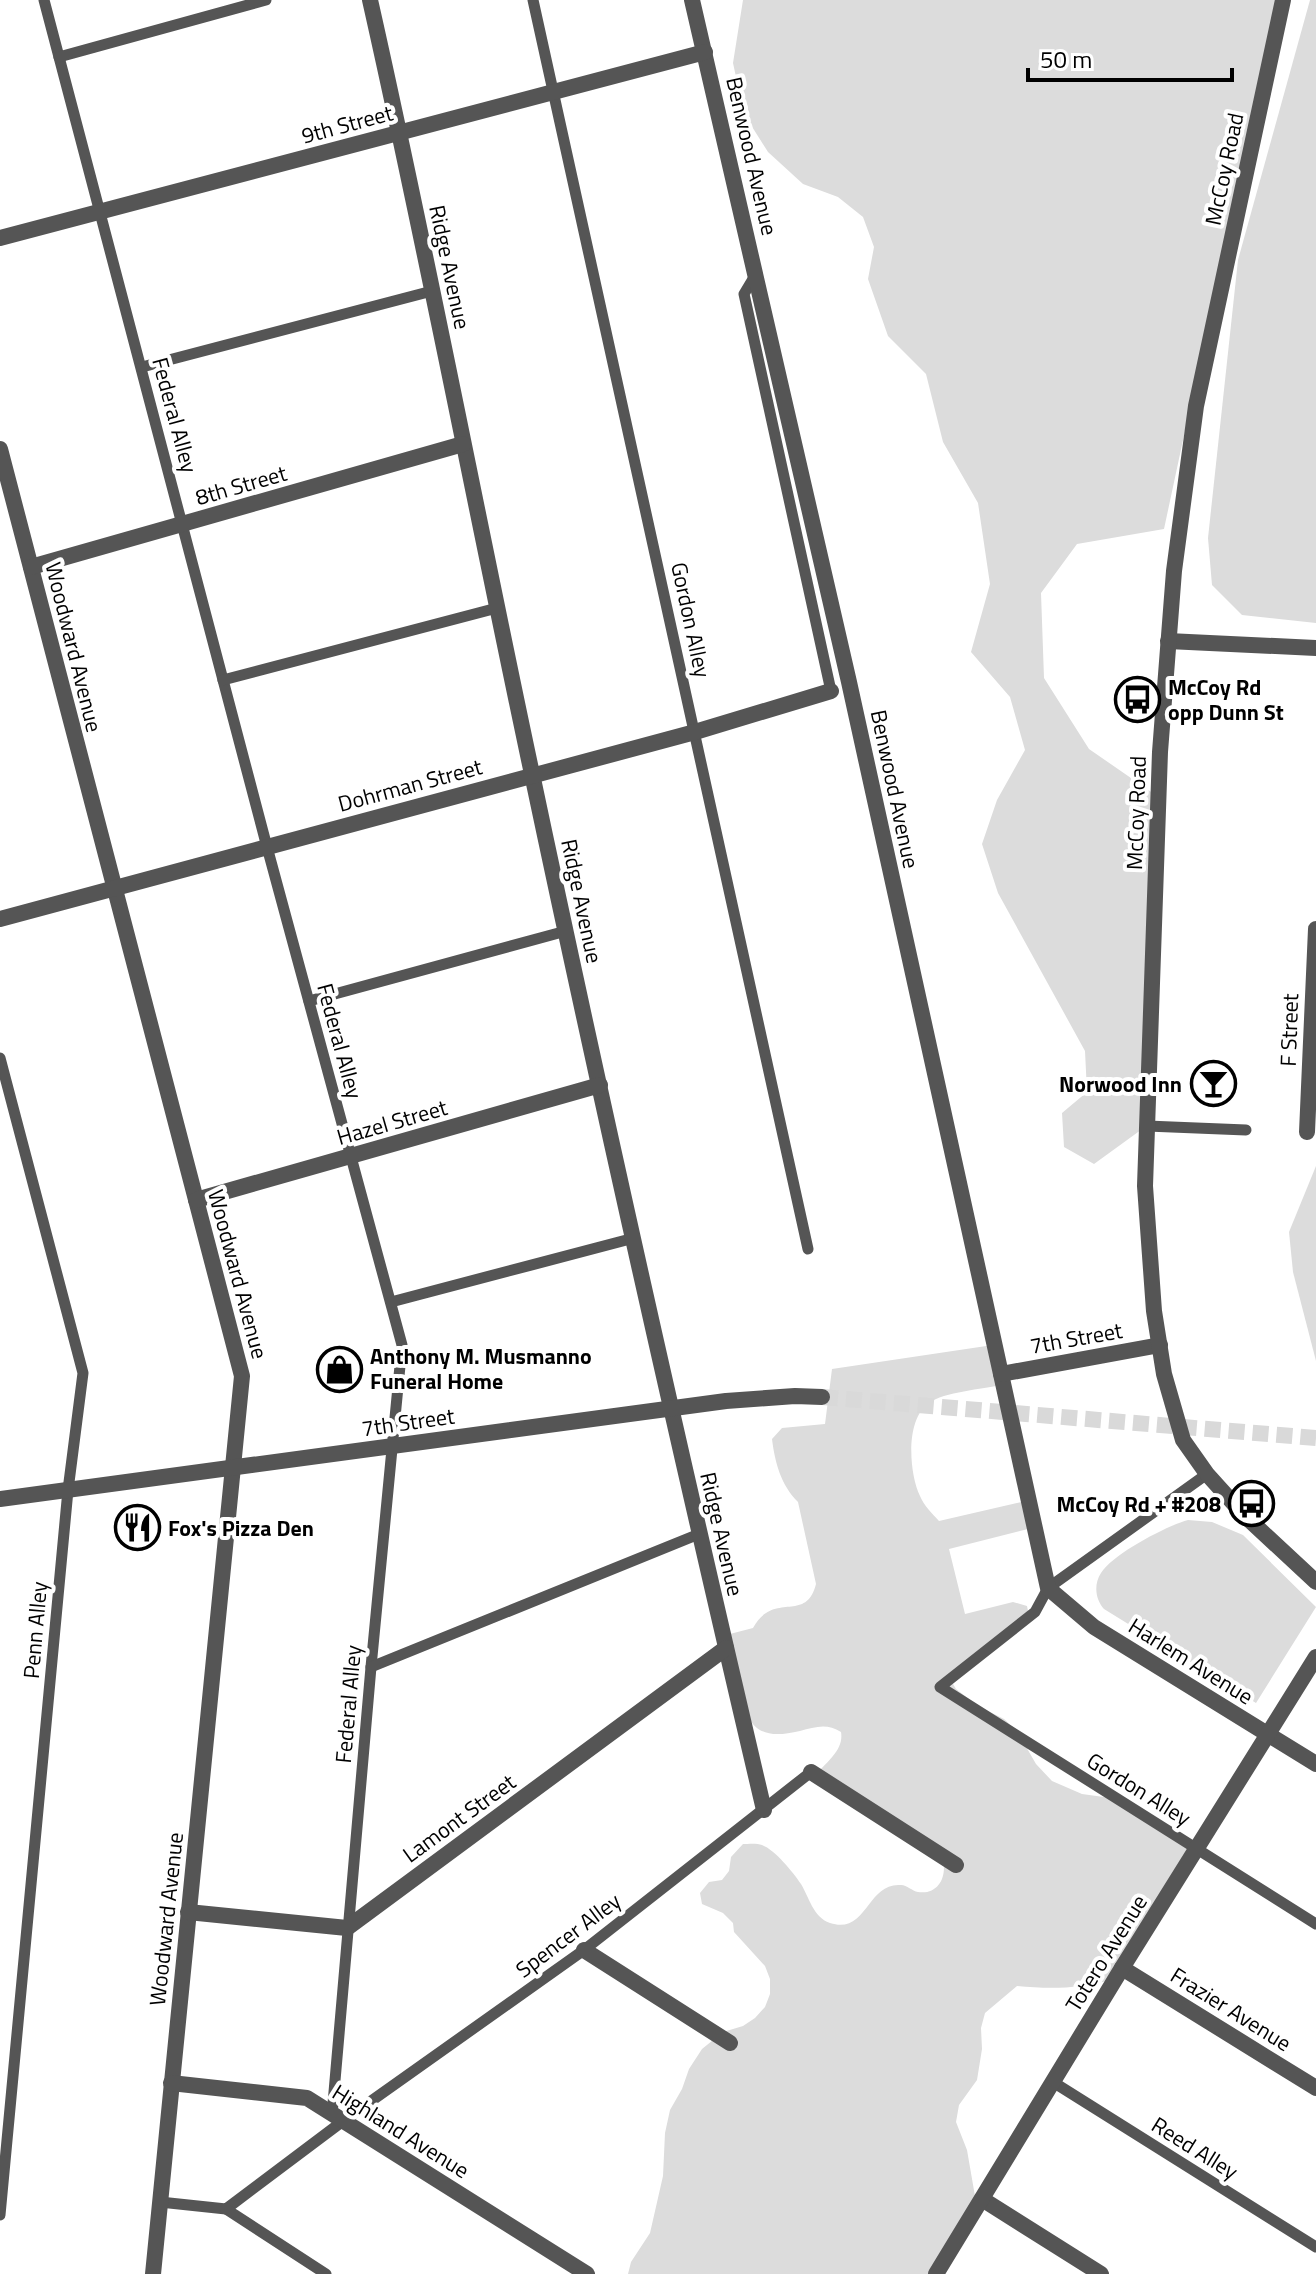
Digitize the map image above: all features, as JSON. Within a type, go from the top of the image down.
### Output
[{"type":"street","name":"Ridge Avenue","points":[[370,0],[532,775],[699,1534],[764,1810]]},
{"type":"street","name":"Benwood Avenue","points":[[692,0],[756,274],[1048,1588]]},
{"type":"street","name":"McCoy Road","points":[[1283,0],[1196,406],[1174,571],[1160,752],[1145,1186],[1154,1311],[1164,1374],[1183,1440],[1207,1474],[1244,1515],[1316,1582]]},
{"type":"street","name":"9th Street","points":[[0,238],[705,52]]},
{"type":"street","name":"8th Street","points":[[31,567],[463,444]]},
{"type":"street","name":"Woodward Avenue","points":[[0,449],[242,1376],[153,2274]]},
{"type":"street","points":[[1168,641],[1316,648]]},
{"type":"street","name":"Dohrman Street","points":[[0,919],[695,732],[831,691]]},
{"type":"street","name":"F Street","points":[[1307,1132],[1316,929]]},
{"type":"street","name":"Hazel Street","points":[[196,1200],[600,1085]]},
{"type":"street","name":"7th Street","points":[[1001,1374],[1160,1345]]},
{"type":"street","name":"7th Street","points":[[0,1499],[672,1408],[763,1398],[822,1397]]},
{"type":"street","name":"Harlem Avenue","points":[[1048,1588],[1094,1627],[1316,1764]]},
{"type":"street","name":"Lamont Street","points":[[347,1928],[726,1648]]},
{"type":"street","name":"Totero Avenue","points":[[936,2274],[1316,1657]]},
{"type":"street","points":[[811,1772],[956,1865]]},
{"type":"street","points":[[188,1912],[347,1928]]},
{"type":"street","points":[[584,1950],[730,2043]]},
{"type":"street","name":"Frazier Avenue","points":[[1122,1968],[1316,2088]]},
{"type":"street","name":"Highland Avenue","points":[[171,2083],[307,2098],[587,2274]]},
{"type":"street","points":[[982,2199],[1101,2274]]},
{"type":"lane","name":"Federal Alley","points":[[44,0],[402,1345],[347,1928],[338,2118]]},
{"type":"lane","points":[[59,57],[266,0]]},
{"type":"lane","name":"Gordon Alley","points":[[533,0],[808,1249]]},
{"type":"lane","points":[[756,274],[744,294],[831,691]]},
{"type":"lane","points":[[142,367],[432,291]]},
{"type":"lane","points":[[223,680],[497,608]]},
{"type":"lane","points":[[309,1001],[566,931]]},
{"type":"lane","name":"Penn Alley","points":[[0,1058],[83,1373],[68,1490],[0,2215]]},
{"type":"lane","points":[[1147,1126],[1246,1130]]},
{"type":"lane","points":[[391,1302],[634,1238]]},
{"type":"lane","points":[[1048,1588],[1207,1474]]},
{"type":"lane","points":[[371,1667],[699,1534]]},
{"type":"lane","name":"Gordon Alley","points":[[1048,1588],[1035,1612],[940,1687],[1316,1924]]},
{"type":"lane","name":"Spencer Alley","points":[[226,2209],[338,2118],[584,1950],[811,1772]]},
{"type":"lane","name":"Reed Alley","points":[[1053,2082],[1316,2247]]},
{"type":"lane","points":[[160,2202],[226,2209],[326,2274]]},
{"type":"shaded area","points":[[743,0],[1277,0],[1164,529],[1077,544],[1041,593],[1044,678],[1089,749],[1157,796],[1145,1127],[1094,1164],[1064,1147],[1062,1113],[1087,1092],[1085,1051],[998,893],[982,844],[997,800],[1025,750],[1010,697],[971,652],[990,584],[978,503],[943,442],[926,374],[888,336],[868,279],[874,247],[863,217],[838,197],[803,184],[768,152],[744,114],[733,63]]},
{"type":"shaded area","points":[[1310,0],[1316,0],[1316,623],[1242,615],[1212,585],[1208,538],[1238,260]]},
{"type":"shaded area","points":[[1316,1166],[1316,1361],[1293,1272],[1289,1232]]},
{"type":"shaded area","points":[[993,1345],[1001,1385],[944,1396],[921,1411],[911,1447],[913,1474],[922,1500],[939,1521],[1026,1501],[1032,1528],[949,1549],[965,1614],[1013,1602],[1027,1606],[1028,1611],[949,1677],[956,1689],[978,1706],[1004,1719],[1017,1731],[1036,1764],[1052,1781],[1082,1794],[1111,1798],[1194,1850],[1110,1980],[1064,1988],[1017,1986],[985,2013],[977,2080],[959,2105],[956,2122],[967,2150],[976,2202],[932,2274],[628,2274],[631,2262],[650,2233],[663,2176],[665,2133],[670,2110],[689,2069],[702,2049],[723,2032],[743,2026],[755,2018],[765,2007],[770,1994],[770,1979],[765,1966],[734,1932],[733,1923],[723,1913],[702,1904],[700,1893],[709,1882],[722,1880],[729,1871],[731,1857],[743,1844],[762,1845],[778,1856],[801,1884],[815,1911],[824,1920],[842,1925],[852,1922],[881,1891],[890,1886],[903,1885],[918,1892],[931,1891],[940,1884],[944,1873],[943,1860],[817,1773],[838,1749],[841,1732],[831,1727],[821,1727],[772,1734],[755,1726],[745,1709],[726,1635],[753,1628],[770,1611],[805,1602],[816,1584],[798,1502],[780,1473],[772,1439],[782,1428],[825,1424],[832,1369]]},
{"type":"shaded area","points":[[1188,1520],[1212,1522],[1243,1535],[1316,1607],[1256,1703],[1104,1609],[1099,1601],[1097,1582],[1107,1566],[1141,1542]]},
{"type":"tunnel","points":[[822,1397],[1316,1438]]},
{"type":"place","name":"McCoy Rd opp Dunn St","points":[[1137,700]]},
{"type":"place","name":"Norwood Inn","points":[[1213,1084]]},
{"type":"place","name":"Anthony M. Musmanno Funeral Home","points":[[339,1369]]},
{"type":"place","name":"McCoy Rd + #208","points":[[1252,1504]]},
{"type":"place","name":"Fox's Pizza Den","points":[[137,1528]]}]
